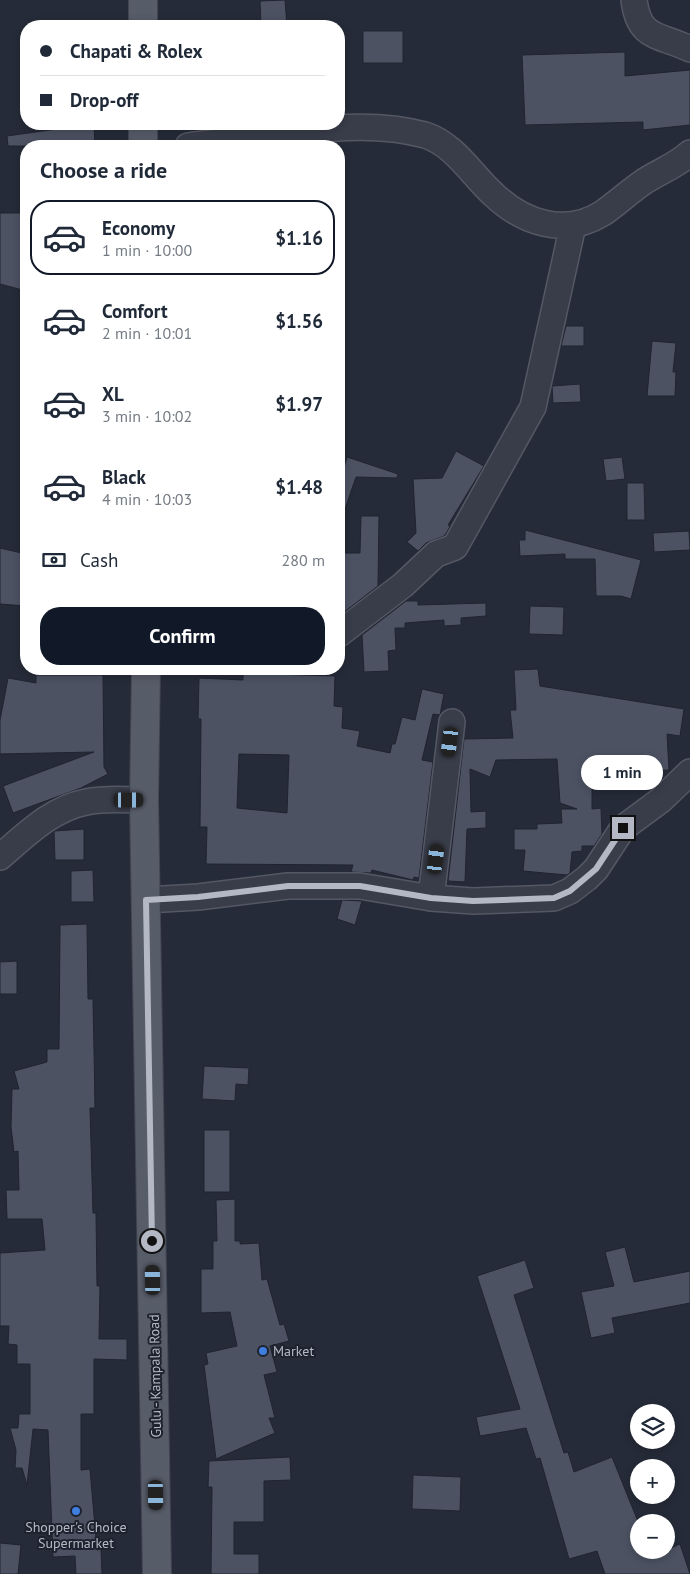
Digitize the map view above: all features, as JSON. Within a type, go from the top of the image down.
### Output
[{"type":"main road","points":[[143,0],[143,20]]},
{"type":"main road","name":"Gulu - Kampala Road","points":[[146,675],[144,800],[157,1574]]},
{"type":"street","points":[[634,0],[640,26],[648,33],[690,49]]},
{"type":"street","points":[[345,128],[395,128],[428,136],[450,149],[493,194],[515,213],[543,225],[573,225],[602,213],[648,179],[681,161],[690,153]]},
{"type":"street","points":[[234,140],[318,130]]},
{"type":"street","points":[[345,629],[403,585],[436,554],[456,547],[533,408],[573,225]]},
{"type":"street","points":[[431,898],[452,722]]},
{"type":"street","points":[[146,900],[198,897],[288,886],[360,886],[431,898],[473,901],[515,901],[554,898],[570,891],[596,869],[623,828],[661,800],[690,772]]},
{"type":"street","points":[[0,857],[47,818],[67,808],[86,802],[144,800]]},
{"type":"building","points":[[285,0],[287,20],[261,20],[260,1]]},
{"type":"building","points":[[363,31],[403,31],[403,63],[363,63]]},
{"type":"building","points":[[625,52],[625,76],[690,70],[690,125],[643,130],[643,122],[525,125],[522,55]]},
{"type":"building","points":[[50,130],[94,130],[95,140],[20,140],[20,146],[8,146],[7,136]]},
{"type":"building","points":[[0,213],[20,213],[20,289],[0,284]]},
{"type":"building","points":[[566,326],[584,326],[584,346],[561,346]]},
{"type":"building","points":[[652,341],[676,343],[673,372],[676,372],[675,396],[647,396]]},
{"type":"building","points":[[580,384],[581,402],[553,403],[552,386]]},
{"type":"building","points":[[456,451],[484,466],[448,525],[450,526],[444,536],[426,543],[418,551],[407,542],[416,533],[413,479],[442,478]]},
{"type":"building","points":[[347,457],[398,474],[397,478],[356,477],[345,509],[345,464]]},
{"type":"building","points":[[622,457],[625,479],[606,481],[603,459]]},
{"type":"building","points":[[627,483],[644,483],[645,520],[627,520]]},
{"type":"building","points":[[361,516],[379,516],[378,586],[345,611],[345,553],[360,553]]},
{"type":"building","points":[[525,530],[641,560],[631,599],[621,596],[596,596],[595,559],[565,559],[565,554],[520,556],[519,540],[525,540]]},
{"type":"building","points":[[689,531],[690,550],[654,552],[653,533]]},
{"type":"building","points":[[0,548],[20,553],[20,606],[0,604]]},
{"type":"building","points":[[406,601],[418,601],[418,605],[486,603],[486,616],[461,618],[461,625],[444,626],[444,620],[405,623],[405,628],[395,628],[396,650],[388,651],[389,671],[364,672],[362,635]]},
{"type":"building","points":[[530,606],[564,607],[563,635],[529,634]]},
{"type":"building","points":[[538,669],[540,686],[684,709],[680,736],[667,734],[669,770],[592,773],[592,809],[601,808],[602,834],[594,846],[582,846],[582,851],[572,852],[570,873],[567,875],[523,871],[525,850],[514,850],[514,829],[537,829],[537,824],[562,823],[561,809],[577,809],[560,803],[557,759],[496,760],[490,777],[470,769],[471,812],[486,811],[486,828],[467,829],[465,882],[448,881],[464,739],[513,738],[510,710],[516,710],[514,670]]},
{"type":"building","points":[[36,675],[103,675],[104,767],[108,774],[81,788],[13,813],[3,786],[94,752],[0,754],[0,720],[8,678],[36,683]]},
{"type":"building","points":[[243,675],[335,676],[334,706],[343,707],[342,728],[360,731],[357,746],[390,753],[392,744],[395,744],[402,717],[415,720],[422,689],[444,694],[440,715],[433,714],[422,760],[433,762],[419,878],[414,877],[413,880],[372,870],[371,873],[351,872],[353,865],[206,864],[207,827],[200,827],[201,719],[198,719],[199,678],[243,680]],"holes":[[[239,754],[289,755],[287,813],[237,808]]]},
{"type":"building","points":[[84,829],[84,860],[55,860],[54,831]]},
{"type":"building","points":[[93,870],[94,902],[71,902],[71,871]]},
{"type":"building","points":[[342,900],[362,901],[355,925],[337,919]]},
{"type":"building","points":[[87,924],[88,999],[93,999],[95,1108],[90,1108],[93,1213],[96,1213],[97,1286],[100,1286],[99,1339],[127,1339],[127,1360],[94,1359],[94,1414],[81,1414],[81,1470],[90,1469],[97,1550],[101,1549],[102,1574],[76,1574],[75,1556],[53,1557],[48,1430],[33,1429],[27,1485],[22,1468],[15,1468],[16,1450],[10,1428],[18,1428],[19,1414],[30,1414],[30,1364],[17,1364],[17,1345],[8,1344],[9,1326],[0,1326],[0,1253],[45,1250],[42,1219],[7,1219],[6,1190],[19,1190],[18,1151],[14,1152],[11,1127],[12,1089],[19,1089],[14,1071],[47,1062],[47,1049],[59,1049],[60,925]]},
{"type":"building","points":[[17,961],[17,994],[0,994],[0,962]]},
{"type":"building","points":[[204,1066],[249,1068],[248,1085],[236,1084],[235,1101],[202,1099]]},
{"type":"building","points":[[204,1130],[230,1130],[230,1192],[204,1192]]},
{"type":"building","points":[[235,1199],[235,1241],[240,1241],[240,1244],[259,1243],[262,1280],[267,1279],[280,1325],[284,1324],[289,1341],[270,1346],[277,1372],[264,1375],[275,1418],[269,1418],[275,1433],[216,1459],[204,1365],[208,1364],[206,1353],[237,1346],[230,1312],[201,1313],[201,1269],[213,1269],[213,1241],[217,1241],[216,1200]]},
{"type":"building","points":[[625,1247],[634,1282],[690,1271],[690,1303],[612,1318],[615,1333],[591,1338],[581,1292],[614,1286],[605,1252]]},
{"type":"building","points":[[525,1260],[534,1288],[514,1295],[564,1453],[568,1452],[574,1472],[612,1457],[635,1514],[630,1514],[630,1559],[675,1559],[675,1546],[680,1544],[690,1574],[605,1574],[597,1551],[569,1559],[540,1458],[536,1459],[526,1428],[480,1436],[476,1417],[520,1409],[477,1276]]},
{"type":"building","points":[[290,1457],[291,1480],[264,1481],[264,1522],[234,1522],[234,1554],[259,1554],[259,1574],[211,1574],[212,1487],[208,1487],[209,1461]]},
{"type":"building","points":[[413,1475],[461,1477],[460,1511],[412,1509]]},
{"type":"building","points":[[0,1543],[21,1545],[18,1574],[0,1574]]},
{"type":"place","name":"Market","points":[[263,1351]]},
{"type":"place","name":"Shopper's Choice Supermarket","points":[[76,1511]]},
{"type":"route","points":[[152,1241],[146,900],[198,897],[288,886],[360,886],[431,898],[473,901],[515,901],[554,898],[570,891],[596,869],[608,847],[623,828]]}]
